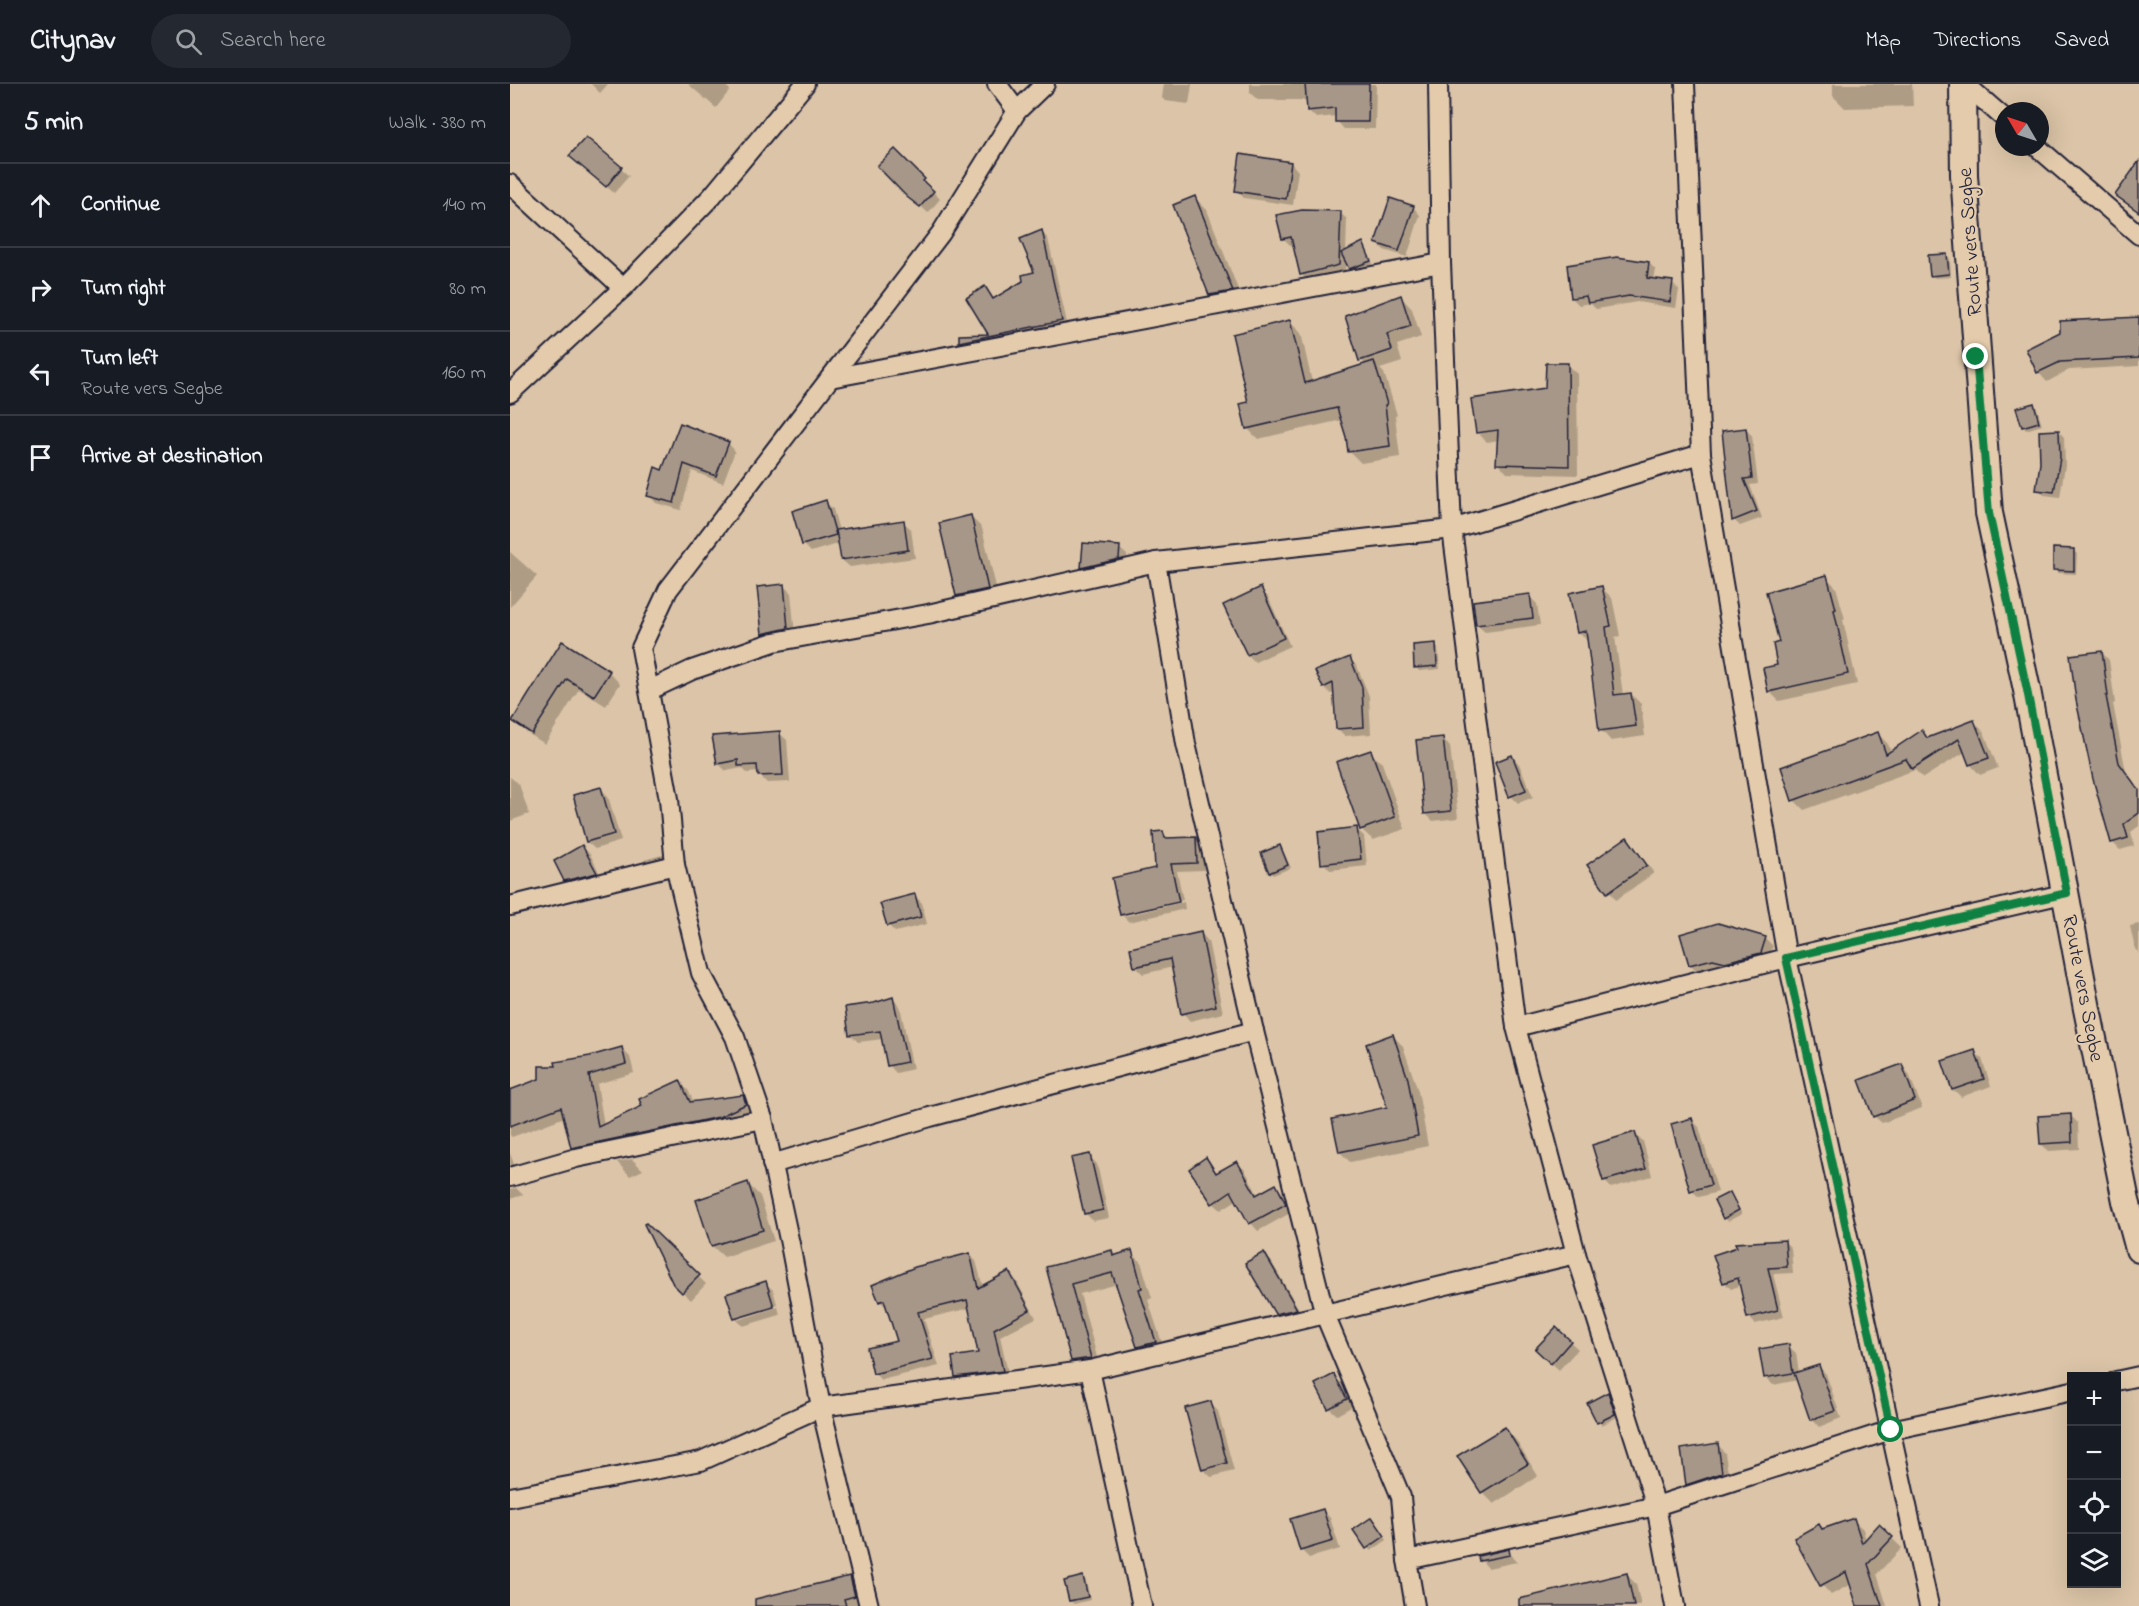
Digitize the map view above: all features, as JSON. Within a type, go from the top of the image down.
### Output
[{"type":"main road","name":"Route vers Segbe","points":[[1964,84],[1964,175],[1989,513],[2027,690],[2087,1009],[2132,1199],[2139,1249]]},
{"type":"street","points":[[510,393],[623,288],[712,196],[805,84]]},
{"type":"street","points":[[997,84],[1017,111]]},
{"type":"street","points":[[869,1606],[821,1407],[763,1119],[735,1037],[700,973],[675,865],[669,799],[641,648],[668,590],[941,233],[1017,111],[1045,84]]},
{"type":"street","points":[[1438,84],[1441,263],[1452,529],[1516,1027],[1576,1254],[1656,1506],[1675,1606]]},
{"type":"street","points":[[1686,84],[1701,454],[1786,958],[1929,1606]]},
{"type":"street","points":[[1964,84],[1995,110]]},
{"type":"street","points":[[2047,156],[2139,235]]},
{"type":"street","points":[[510,184],[623,288]]},
{"type":"street","points":[[830,378],[1441,263]]},
{"type":"street","points":[[650,690],[692,670],[774,642],[928,614],[1156,562],[1452,529],[1701,454]]},
{"type":"street","points":[[1156,562],[1186,744],[1254,1031],[1325,1315],[1401,1497],[1407,1560],[1415,1606]]},
{"type":"street","points":[[510,906],[675,865]]},
{"type":"street","points":[[1516,1027],[1786,958],[2067,893]]},
{"type":"street","points":[[772,1164],[930,1118],[1254,1031]]},
{"type":"street","points":[[510,1177],[576,1158],[763,1119]]},
{"type":"street","points":[[510,1497],[701,1461],[821,1407],[1090,1370],[1576,1254]]},
{"type":"street","points":[[1090,1370],[1142,1606]]},
{"type":"street","points":[[2121,1380],[2139,1376]]},
{"type":"street","points":[[1407,1560],[1656,1506],[1891,1430],[2067,1391]]},
{"type":"building","points":[[1305,84],[1369,84],[1368,122],[1335,122],[1335,108],[1307,111]]},
{"type":"building","points":[[586,137],[622,167],[606,187],[569,156]]},
{"type":"building","points":[[895,149],[934,191],[920,207],[877,166]]},
{"type":"building","points":[[1240,154],[1291,162],[1286,199],[1235,191]]},
{"type":"building","points":[[2139,161],[2139,212],[2115,195]]},
{"type":"building","points":[[1195,196],[1233,291],[1209,295],[1173,205]]},
{"type":"building","points":[[1390,198],[1414,206],[1399,251],[1375,243]]},
{"type":"building","points":[[1302,210],[1341,211],[1339,265],[1300,275],[1291,237],[1282,239],[1276,215]]},
{"type":"building","points":[[1042,230],[1062,321],[959,342],[959,335],[988,334],[966,298],[985,286],[993,299],[1023,281],[1022,275],[1034,272],[1020,239]]},
{"type":"building","points":[[1363,242],[1371,261],[1349,269],[1341,253]]},
{"type":"building","points":[[1947,254],[1949,274],[1930,276],[1928,255]]},
{"type":"building","points":[[1617,257],[1649,262],[1647,278],[1673,281],[1670,302],[1629,296],[1588,303],[1586,296],[1571,298],[1567,265]]},
{"type":"building","points":[[1401,295],[1411,326],[1387,334],[1392,350],[1359,361],[1345,316]]},
{"type":"building","points":[[2139,317],[2139,358],[2060,362],[2037,373],[2026,349],[2060,332],[2060,321]]},
{"type":"building","points":[[1290,320],[1305,383],[1374,361],[1387,404],[1385,405],[1390,446],[1348,452],[1337,408],[1246,429],[1240,404],[1248,402],[1232,334]]},
{"type":"building","points":[[1546,363],[1568,363],[1569,466],[1496,464],[1498,430],[1476,433],[1471,399],[1545,388]]},
{"type":"building","points":[[2034,403],[2039,422],[2022,427],[2016,408]]},
{"type":"building","points":[[680,423],[729,442],[716,476],[684,464],[674,503],[647,496],[655,467],[662,470]]},
{"type":"building","points":[[1746,428],[1752,478],[1744,479],[1757,511],[1732,521],[1722,431]]},
{"type":"building","points":[[2059,430],[2060,458],[2054,492],[2036,490],[2040,463],[2039,431]]},
{"type":"building","points":[[826,500],[836,535],[802,545],[792,511]]},
{"type":"building","points":[[971,515],[988,589],[956,596],[939,523]]},
{"type":"building","points":[[904,520],[908,550],[841,560],[836,530]]},
{"type":"building","points":[[1083,543],[1120,546],[1119,559],[1081,568]]},
{"type":"building","points":[[2053,548],[2074,549],[2074,571],[2053,570]]},
{"type":"building","points":[[1827,575],[1848,674],[1768,692],[1763,668],[1777,665],[1773,644],[1779,642],[1766,592]]},
{"type":"building","points":[[784,584],[788,628],[762,634],[757,587]]},
{"type":"building","points":[[1602,586],[1611,626],[1606,627],[1614,695],[1631,693],[1636,726],[1599,731],[1586,631],[1577,633],[1569,593]]},
{"type":"building","points":[[1261,587],[1284,638],[1247,655],[1223,605]]},
{"type":"building","points":[[1530,594],[1533,618],[1476,625],[1473,601]]},
{"type":"building","points":[[562,641],[610,671],[594,696],[567,679],[532,734],[512,721]]},
{"type":"building","points":[[1436,643],[1437,666],[1414,668],[1413,645]]},
{"type":"building","points":[[2102,651],[2108,696],[2106,696],[2119,763],[2139,790],[2139,813],[2124,824],[2128,838],[2111,843],[2093,779],[2076,700],[2070,655]]},
{"type":"building","points":[[1350,657],[1362,687],[1364,727],[1336,729],[1333,683],[1323,688],[1315,671]]},
{"type":"building","points":[[1974,720],[1989,758],[1969,765],[1959,739],[1912,769],[1906,759],[1792,801],[1781,767],[1878,732],[1886,754],[1922,730],[1927,738]]},
{"type":"building","points":[[780,731],[783,775],[758,776],[757,765],[738,766],[738,760],[717,764],[712,736]]},
{"type":"building","points":[[1443,737],[1451,811],[1424,814],[1416,740]]},
{"type":"building","points":[[1371,750],[1395,817],[1360,830],[1336,762]]},
{"type":"building","points":[[1512,755],[1526,790],[1509,797],[1495,762]]},
{"type":"building","points":[[601,787],[614,834],[586,842],[573,795]]},
{"type":"building","points":[[1357,827],[1361,859],[1321,864],[1318,832]]},
{"type":"building","points":[[1163,831],[1165,838],[1196,837],[1197,863],[1171,864],[1179,902],[1120,915],[1112,878],[1155,868],[1153,832]]},
{"type":"building","points":[[1627,837],[1647,865],[1607,893],[1587,865]]},
{"type":"building","points":[[582,845],[597,873],[564,881],[554,861]]},
{"type":"building","points":[[1280,845],[1288,865],[1269,873],[1261,853]]},
{"type":"building","points":[[915,894],[921,917],[887,926],[880,903]]},
{"type":"building","points":[[1718,923],[1766,937],[1761,953],[1725,962],[1713,959],[1689,965],[1680,934]]},
{"type":"building","points":[[1201,932],[1216,1006],[1181,1014],[1170,959],[1134,967],[1130,948]]},
{"type":"building","points":[[893,997],[907,1062],[887,1066],[880,1031],[849,1035],[845,1007],[874,1003]]},
{"type":"building","points":[[1393,1034],[1408,1079],[1418,1136],[1339,1152],[1332,1119],[1387,1107],[1366,1044]]},
{"type":"building","points":[[622,1047],[626,1064],[589,1075],[598,1127],[642,1106],[639,1099],[680,1080],[690,1102],[743,1095],[746,1104],[719,1117],[571,1148],[561,1107],[510,1126],[510,1090],[539,1079],[539,1066],[556,1066],[555,1062]]},
{"type":"building","points":[[1975,1050],[1984,1079],[1952,1090],[1942,1061]]},
{"type":"building","points":[[1902,1064],[1915,1100],[1873,1117],[1859,1080]]},
{"type":"building","points":[[2071,1114],[2072,1142],[2040,1144],[2038,1116]]},
{"type":"building","points":[[1692,1118],[1711,1185],[1690,1191],[1671,1124]]},
{"type":"building","points":[[1635,1132],[1646,1169],[1603,1181],[1592,1145]]},
{"type":"building","points":[[1090,1154],[1103,1210],[1084,1214],[1071,1158]]},
{"type":"building","points":[[1206,1157],[1216,1173],[1237,1161],[1256,1195],[1276,1184],[1286,1204],[1249,1224],[1231,1191],[1212,1204],[1189,1169]]},
{"type":"building","points":[[748,1182],[763,1230],[711,1246],[696,1200]]},
{"type":"building","points":[[1730,1192],[1739,1210],[1723,1219],[1714,1200]]},
{"type":"building","points":[[646,1223],[700,1275],[682,1293],[673,1284],[644,1224]]},
{"type":"building","points":[[1785,1240],[1787,1267],[1768,1268],[1778,1310],[1747,1318],[1738,1278],[1723,1283],[1713,1255],[1737,1247],[1735,1243]]},
{"type":"building","points":[[1112,1250],[1113,1256],[1132,1250],[1142,1288],[1139,1289],[1156,1342],[1137,1347],[1112,1273],[1071,1284],[1091,1358],[1071,1361],[1046,1267]]},
{"type":"building","points":[[1264,1252],[1297,1309],[1275,1314],[1245,1263]]},
{"type":"building","points":[[970,1253],[978,1288],[1009,1271],[1030,1310],[994,1329],[1003,1371],[955,1377],[952,1357],[978,1353],[967,1300],[918,1312],[933,1359],[873,1374],[867,1348],[897,1341],[884,1300],[879,1302],[872,1285],[915,1267]]},
{"type":"building","points":[[766,1281],[774,1307],[734,1319],[726,1294]]},
{"type":"building","points":[[1556,1327],[1571,1341],[1551,1364],[1535,1349]]},
{"type":"building","points":[[1789,1344],[1793,1373],[1764,1378],[1759,1349]]},
{"type":"building","points":[[1819,1365],[1835,1411],[1810,1420],[1794,1373]]},
{"type":"building","points":[[1334,1374],[1347,1399],[1328,1409],[1315,1384]]},
{"type":"building","points":[[1608,1392],[1615,1414],[1597,1423],[1587,1403]]},
{"type":"building","points":[[1211,1401],[1227,1463],[1202,1470],[1185,1408]]},
{"type":"building","points":[[1505,1427],[1528,1464],[1481,1493],[1457,1456]]},
{"type":"building","points":[[1718,1443],[1722,1473],[1686,1485],[1681,1449]]},
{"type":"building","points":[[1323,1509],[1333,1541],[1300,1551],[1290,1519]]},
{"type":"building","points":[[1372,1517],[1385,1536],[1366,1549],[1353,1530]]},
{"type":"building","points":[[1854,1518],[1862,1543],[1879,1524],[1893,1537],[1868,1564],[1882,1606],[1857,1606],[1846,1572],[1820,1586],[1794,1538],[1819,1524],[1822,1529]]},
{"type":"building","points":[[1509,1549],[1510,1555],[1479,1561],[1478,1556]]},
{"type":"building","points":[[1627,1573],[1634,1606],[1519,1606],[1519,1599]]},
{"type":"building","points":[[850,1576],[855,1596],[844,1599],[846,1606],[755,1606],[755,1599]]},
{"type":"building","points":[[1083,1576],[1088,1597],[1069,1601],[1064,1581]]},
{"type":"route","points":[[1891,1430],[1786,958],[2067,893],[1989,513],[1976,357]]}]
